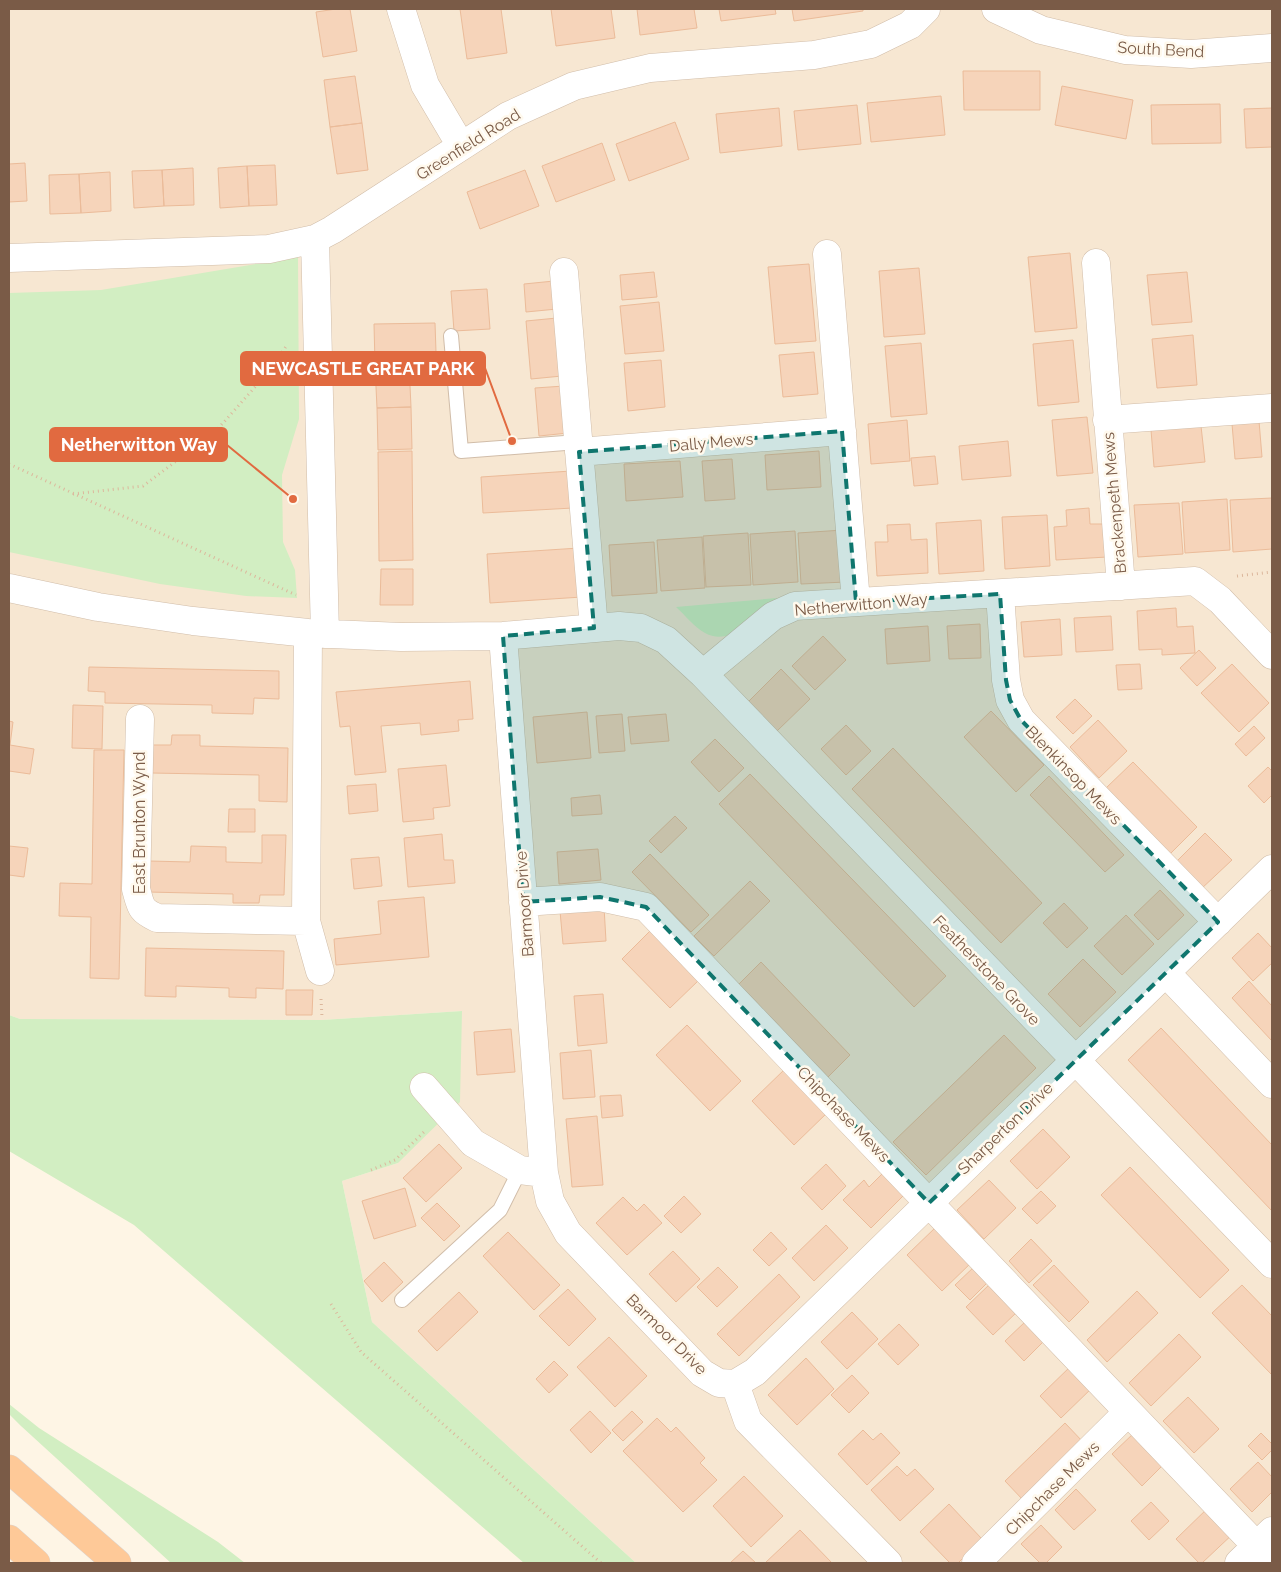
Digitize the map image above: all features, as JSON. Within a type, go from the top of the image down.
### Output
[{"type":"highway","points":[[9,1469],[117,1563]]},
{"type":"highway","points":[[9,1540],[36,1563]]},
{"type":"street","points":[[402,9],[424,85],[461,146]]},
{"type":"street","name":"Greenfield Road","points":[[9,258],[268,250],[315,239],[332,230],[508,116],[574,86],[650,68],[814,55],[871,44],[910,24],[926,9]]},
{"type":"street","name":"South Bend","points":[[996,9],[1041,30],[1125,50],[1191,54],[1272,48]]},
{"type":"street","points":[[315,239],[319,625],[306,921],[320,971]]},
{"type":"street","points":[[827,254],[856,602]]},
{"type":"street","name":"Brackenpeth Mews","points":[[1096,263],[1121,586]]},
{"type":"street","points":[[564,272],[594,628]]},
{"type":"street","name":"Brackenpeth Mews","points":[[1107,420],[1272,408]]},
{"type":"street","name":"Dally Mews","points":[[579,447],[842,431]]},
{"type":"street","name":"Netherwitton Way","points":[[703,674],[773,616],[795,606],[1195,581],[1220,600],[1272,655]]},
{"type":"street","points":[[9,588],[98,608],[193,621],[319,625],[401,637],[503,636],[619,626],[641,628],[666,640],[703,674]]},
{"type":"street","name":"Blenkinsop Mews","points":[[1000,594],[1006,680],[1010,700],[1021,720],[1218,922]]},
{"type":"street","name":"Barmoor Drive","points":[[503,636],[523,902],[532,1172],[568,1233],[702,1373],[719,1383],[735,1384]]},
{"type":"street","name":"Featherstone Grove","points":[[703,674],[1272,1264]]},
{"type":"street","name":"East Brunton Wynd","points":[[140,719],[136,889],[144,912],[157,918],[306,921]]},
{"type":"street","name":"Sharperton Drive","points":[[735,1384],[755,1372],[1272,869]]},
{"type":"street","name":"Chipchase Mews","points":[[523,902],[600,896],[646,907],[1260,1551]]},
{"type":"street","points":[[1166,973],[1272,1084]]},
{"type":"street","points":[[424,1087],[473,1143],[532,1172]]},
{"type":"street","points":[[735,1384],[748,1421],[888,1563]]},
{"type":"street","name":"Chipchase Mews","points":[[976,1563],[1128,1412]]},
{"type":"lane","points":[[451,336],[461,451],[579,447]]},
{"type":"lane","points":[[402,1300],[500,1210],[532,1172]]},
{"type":"path","points":[[72,494],[143,486],[215,432],[271,368],[288,345]]},
{"type":"path","points":[[9,464],[72,494],[319,625]]},
{"type":"path","points":[[371,1170],[395,1160],[445,1111]]},
{"type":"path","points":[[331,1304],[361,1352],[601,1563]]},
{"type":"highlighted area","points":[[842,431],[856,602],[1000,594],[1006,680],[1010,700],[1021,720],[1218,922],[929,1203],[646,907],[600,897],[523,902],[503,636],[594,628],[579,452]]},
{"type":"shaded area","points":[[9,9],[1272,9],[1272,1563],[636,1563],[372,1322],[342,1181],[398,1163],[462,1011],[322,1020],[20,1019],[9,1015]]},
{"type":"green space","points":[[298,257],[299,419],[282,475],[283,542],[295,570],[297,598],[246,596],[160,584],[9,552],[9,293],[101,290]]},
{"type":"green space","points":[[777,598],[774,603],[751,623],[733,634],[724,636],[714,636],[705,633],[676,607]]},
{"type":"green space","points":[[462,1011],[460,1102],[398,1163],[342,1181],[372,1322],[636,1563],[524,1563],[134,1225],[9,1151],[9,1015],[20,1019],[322,1020]]},
{"type":"green space","points":[[9,1404],[39,1428],[218,1542],[245,1563],[171,1563],[21,1426],[9,1414]]},
{"type":"building","points":[[350,9],[357,51],[323,57],[316,12]]},
{"type":"building","points":[[460,9],[501,9],[507,53],[467,59]]},
{"type":"building","points":[[551,9],[611,9],[615,38],[556,46]]},
{"type":"building","points":[[637,9],[694,9],[697,28],[640,35]]},
{"type":"building","points":[[719,9],[775,9],[776,14],[721,21]]},
{"type":"building","points":[[792,9],[863,9],[863,11],[794,21]]},
{"type":"building","points":[[963,71],[1040,71],[1040,110],[964,110]]},
{"type":"building","points":[[355,76],[362,123],[330,127],[324,80]]},
{"type":"building","points":[[1062,86],[1133,100],[1126,139],[1055,125]]},
{"type":"building","points":[[941,96],[945,135],[871,142],[867,103]]},
{"type":"building","points":[[1220,104],[1221,143],[1152,144],[1151,105]]},
{"type":"building","points":[[857,105],[861,144],[798,150],[794,111]]},
{"type":"building","points":[[779,108],[782,146],[720,153],[716,114]]},
{"type":"building","points":[[1272,108],[1272,147],[1246,148],[1244,109]]},
{"type":"building","points":[[675,122],[689,159],[629,181],[616,144]]},
{"type":"building","points":[[362,123],[368,170],[337,174],[330,127]]},
{"type":"building","points":[[602,143],[615,180],[556,202],[542,166]]},
{"type":"building","points":[[25,163],[27,201],[9,202],[9,164]]},
{"type":"building","points":[[275,165],[277,205],[249,206],[247,166]]},
{"type":"building","points":[[247,166],[249,206],[220,208],[218,168]]},
{"type":"building","points":[[193,168],[194,205],[164,206],[162,170]]},
{"type":"building","points":[[162,170],[164,206],[134,208],[132,171]]},
{"type":"building","points":[[525,170],[539,206],[480,229],[467,192]]},
{"type":"building","points":[[110,172],[111,211],[81,213],[79,174]]},
{"type":"building","points":[[79,174],[81,213],[50,214],[49,175]]},
{"type":"building","points":[[1070,253],[1077,328],[1035,332],[1028,257]]},
{"type":"building","points":[[809,264],[816,341],[775,344],[768,267]]},
{"type":"building","points":[[919,268],[925,334],[884,337],[879,271]]},
{"type":"building","points":[[654,272],[657,297],[622,300],[620,275]]},
{"type":"building","points":[[1187,272],[1192,322],[1152,325],[1147,275]]},
{"type":"building","points":[[554,281],[557,309],[526,312],[524,284]]},
{"type":"building","points":[[487,289],[490,329],[454,331],[451,291]]},
{"type":"building","points":[[659,302],[664,351],[625,354],[620,306]]},
{"type":"building","points":[[557,318],[562,376],[531,379],[526,321]]},
{"type":"building","points":[[435,323],[436,352],[412,353],[412,363],[375,364],[374,324]]},
{"type":"building","points":[[1193,335],[1197,385],[1157,388],[1152,339]]},
{"type":"building","points":[[1073,340],[1079,402],[1038,406],[1033,344]]},
{"type":"building","points":[[921,343],[927,414],[891,417],[885,346]]},
{"type":"building","points":[[814,352],[818,394],[783,397],[779,355]]},
{"type":"building","points":[[661,360],[665,407],[628,411],[624,363]]},
{"type":"building","points":[[409,365],[411,407],[377,408],[375,366]]},
{"type":"building","points":[[564,386],[568,433],[539,436],[535,388]]},
{"type":"building","points":[[411,407],[412,449],[378,450],[377,408]]},
{"type":"building","points":[[1087,417],[1093,473],[1057,476],[1052,420]]},
{"type":"building","points":[[907,420],[910,461],[871,464],[868,424]]},
{"type":"building","points":[[1259,421],[1262,457],[1235,459],[1232,424]]},
{"type":"building","points":[[1201,426],[1205,462],[1154,467],[1151,430]]},
{"type":"building","points":[[1008,441],[1011,476],[962,480],[959,446]]},
{"type":"building","points":[[412,451],[413,560],[379,561],[378,452]]},
{"type":"building","points":[[819,451],[821,487],[767,490],[765,455]]},
{"type":"building","points":[[935,456],[938,484],[914,486],[911,458]]},
{"type":"building","points":[[732,459],[735,499],[705,501],[702,461]]},
{"type":"building","points":[[680,461],[683,497],[626,501],[624,464]]},
{"type":"building","points":[[571,471],[573,508],[483,513],[481,477]]},
{"type":"building","points":[[1272,498],[1272,549],[1233,552],[1230,500]]},
{"type":"building","points":[[1227,499],[1230,550],[1185,553],[1182,502]]},
{"type":"building","points":[[1179,503],[1183,554],[1138,557],[1134,505]]},
{"type":"building","points":[[1089,508],[1090,524],[1105,524],[1107,557],[1056,560],[1054,527],[1067,526],[1066,510]]},
{"type":"building","points":[[1047,515],[1050,566],[1005,569],[1002,517]]},
{"type":"building","points":[[981,520],[984,571],[939,574],[936,523]]},
{"type":"building","points":[[910,524],[911,540],[927,539],[928,573],[877,576],[875,542],[888,542],[887,525]]},
{"type":"building","points":[[843,530],[846,582],[801,584],[798,533]]},
{"type":"building","points":[[795,531],[798,582],[753,585],[750,534]]},
{"type":"building","points":[[748,533],[751,585],[706,587],[703,536]]},
{"type":"building","points":[[702,537],[705,588],[661,591],[657,540]]},
{"type":"building","points":[[654,542],[657,593],[612,596],[609,545]]},
{"type":"building","points":[[579,548],[582,597],[490,603],[487,554]]},
{"type":"building","points":[[381,569],[413,569],[413,605],[380,605]]},
{"type":"building","points":[[1176,608],[1177,627],[1193,626],[1195,653],[1162,655],[1162,649],[1139,650],[1137,611]]},
{"type":"building","points":[[1111,616],[1113,650],[1076,652],[1074,618]]},
{"type":"building","points":[[1060,619],[1062,655],[1024,657],[1021,622]]},
{"type":"building","points":[[980,624],[981,658],[949,659],[947,626]]},
{"type":"building","points":[[928,626],[930,661],[887,664],[885,629]]},
{"type":"building","points":[[823,636],[846,660],[815,690],[792,666]]},
{"type":"building","points":[[1199,650],[1216,668],[1197,686],[1180,668]]},
{"type":"building","points":[[1140,664],[1142,689],[1118,690],[1116,665]]},
{"type":"building","points":[[1232,664],[1269,703],[1239,732],[1201,693]]},
{"type":"building","points":[[89,667],[279,671],[279,699],[254,698],[253,714],[212,713],[212,705],[105,703],[105,692],[88,691]]},
{"type":"building","points":[[781,669],[810,699],[777,731],[748,702]]},
{"type":"building","points":[[470,681],[473,719],[458,720],[459,731],[421,735],[420,723],[381,726],[386,772],[355,775],[350,726],[340,727],[336,692]]},
{"type":"building","points":[[1075,699],[1092,716],[1073,734],[1056,717]]},
{"type":"building","points":[[73,705],[103,706],[102,749],[72,748]]},
{"type":"building","points":[[991,711],[1044,765],[1016,792],[964,737]]},
{"type":"building","points":[[587,712],[591,758],[537,763],[533,717]]},
{"type":"building","points":[[622,714],[625,751],[599,753],[596,716]]},
{"type":"building","points":[[666,714],[669,741],[631,744],[628,717]]},
{"type":"building","points":[[1098,720],[1127,751],[1099,778],[1070,747]]},
{"type":"building","points":[[9,721],[13,722],[10,745],[34,749],[30,774],[9,771]]},
{"type":"building","points":[[846,725],[871,751],[846,775],[821,749]]},
{"type":"building","points":[[1254,726],[1265,738],[1246,756],[1235,744]]},
{"type":"building","points":[[172,735],[200,735],[200,746],[288,748],[287,802],[259,801],[259,775],[151,773],[152,745],[171,745]]},
{"type":"building","points":[[715,739],[744,768],[719,792],[691,762]]},
{"type":"building","points":[[893,748],[1042,903],[1001,943],[852,789]]},
{"type":"building","points":[[94,750],[124,750],[119,979],[90,978],[91,917],[59,916],[60,883],[92,884]]},
{"type":"building","points":[[1133,762],[1197,827],[1170,854],[1106,788]]},
{"type":"building","points":[[446,765],[450,806],[433,808],[434,819],[403,822],[398,769]]},
{"type":"building","points":[[1268,767],[1272,771],[1272,795],[1264,803],[1248,786]]},
{"type":"building","points":[[750,774],[946,976],[914,1007],[719,804]]},
{"type":"building","points":[[1049,776],[1124,855],[1105,872],[1030,795]]},
{"type":"building","points":[[376,784],[378,811],[349,814],[347,786]]},
{"type":"building","points":[[600,795],[602,814],[572,816],[571,798]]},
{"type":"building","points":[[229,809],[255,809],[255,832],[228,832]]},
{"type":"building","points":[[675,816],[687,828],[661,853],[649,841]]},
{"type":"building","points":[[1205,833],[1232,860],[1200,890],[1174,864]]},
{"type":"building","points":[[442,834],[444,860],[453,860],[455,883],[408,887],[404,838]]},
{"type":"building","points":[[262,835],[286,835],[284,895],[260,895],[259,903],[233,903],[233,894],[148,892],[149,861],[190,862],[191,846],[226,847],[226,862],[262,863]]},
{"type":"building","points":[[9,846],[28,848],[24,877],[9,875]]},
{"type":"building","points":[[598,849],[601,880],[559,884],[557,852]]},
{"type":"building","points":[[650,854],[709,915],[691,932],[632,872]]},
{"type":"building","points":[[379,857],[382,886],[354,889],[351,859]]},
{"type":"building","points":[[750,881],[770,901],[714,956],[694,936]]},
{"type":"building","points":[[1160,890],[1184,915],[1158,940],[1134,915]]},
{"type":"building","points":[[424,897],[429,957],[336,965],[334,939],[381,934],[378,901]]},
{"type":"building","points":[[1064,903],[1088,928],[1067,948],[1043,923]]},
{"type":"building","points":[[604,907],[606,941],[563,944],[560,911]]},
{"type":"building","points":[[1126,915],[1154,944],[1122,975],[1094,946]]},
{"type":"building","points":[[651,930],[699,980],[670,1008],[622,959]]},
{"type":"building","points":[[1258,933],[1272,948],[1272,963],[1253,981],[1232,958]]},
{"type":"building","points":[[146,948],[284,951],[283,989],[256,988],[256,998],[229,997],[229,988],[176,986],[176,997],[145,996]]},
{"type":"building","points":[[1083,959],[1116,992],[1080,1027],[1048,994]]},
{"type":"building","points":[[761,962],[850,1055],[828,1077],[739,984]]},
{"type":"building","points":[[1249,981],[1272,1006],[1272,1041],[1232,998]]},
{"type":"building","points":[[286,990],[313,990],[312,1015],[286,1015]]},
{"type":"building","points":[[603,994],[607,1043],[578,1046],[574,996]]},
{"type":"building","points":[[687,1025],[741,1081],[710,1111],[656,1055]]},
{"type":"building","points":[[1161,1028],[1272,1145],[1272,1211],[1128,1060]]},
{"type":"building","points":[[511,1029],[515,1072],[477,1075],[474,1032]]},
{"type":"building","points":[[1004,1035],[1036,1068],[926,1175],[893,1142]]},
{"type":"building","points":[[591,1050],[595,1097],[563,1099],[560,1053]]},
{"type":"building","points":[[786,1068],[829,1111],[794,1145],[752,1101]]},
{"type":"building","points":[[621,1095],[623,1116],[602,1118],[600,1096]]},
{"type":"building","points":[[597,1116],[603,1185],[572,1187],[566,1119]]},
{"type":"building","points":[[1043,1129],[1070,1157],[1037,1189],[1010,1161]]},
{"type":"building","points":[[439,1144],[462,1168],[426,1202],[403,1178]]},
{"type":"building","points":[[826,1164],[846,1186],[822,1210],[801,1188]]},
{"type":"building","points":[[1130,1167],[1229,1270],[1200,1298],[1101,1195]]},
{"type":"building","points":[[884,1172],[905,1194],[871,1228],[843,1200],[864,1180],[869,1187]]},
{"type":"building","points":[[989,1180],[1016,1208],[984,1239],[957,1210]]},
{"type":"building","points":[[405,1188],[416,1226],[374,1239],[362,1201]]},
{"type":"building","points":[[1041,1191],[1056,1206],[1037,1224],[1022,1209]]},
{"type":"building","points":[[684,1196],[701,1214],[681,1233],[664,1216]]},
{"type":"building","points":[[623,1197],[637,1211],[644,1204],[662,1223],[627,1255],[596,1223]]},
{"type":"building","points":[[437,1203],[460,1226],[444,1241],[421,1218]]},
{"type":"building","points":[[826,1225],[848,1248],[814,1281],[792,1258]]},
{"type":"building","points":[[937,1226],[972,1262],[942,1291],[907,1255]]},
{"type":"building","points":[[508,1232],[560,1285],[534,1310],[483,1256]]},
{"type":"building","points":[[771,1232],[787,1249],[769,1266],[753,1250]]},
{"type":"building","points":[[1031,1239],[1052,1261],[1029,1283],[1009,1261]]},
{"type":"building","points":[[673,1251],[700,1279],[676,1302],[649,1274]]},
{"type":"building","points":[[384,1262],[403,1282],[382,1302],[364,1281]]},
{"type":"building","points":[[1054,1265],[1089,1302],[1069,1322],[1033,1285]]},
{"type":"building","points":[[975,1266],[989,1281],[970,1300],[955,1285]]},
{"type":"building","points":[[718,1267],[738,1287],[717,1307],[697,1287]]},
{"type":"building","points":[[779,1274],[800,1297],[739,1356],[717,1334]]},
{"type":"building","points":[[991,1283],[1018,1311],[993,1335],[966,1307]]},
{"type":"building","points":[[1242,1285],[1272,1316],[1272,1375],[1212,1313]]},
{"type":"building","points":[[568,1289],[596,1319],[569,1346],[539,1316]]},
{"type":"building","points":[[1137,1291],[1158,1313],[1107,1362],[1087,1340]]},
{"type":"building","points":[[459,1292],[478,1312],[437,1351],[418,1331]]},
{"type":"building","points":[[852,1312],[878,1339],[847,1369],[821,1342]]},
{"type":"building","points":[[1026,1321],[1044,1341],[1024,1361],[1005,1341]]},
{"type":"building","points":[[899,1324],[919,1345],[898,1365],[878,1344]]},
{"type":"building","points":[[1179,1334],[1201,1357],[1151,1406],[1129,1383]]},
{"type":"building","points":[[609,1337],[647,1376],[615,1407],[577,1367]]},
{"type":"building","points":[[806,1358],[834,1389],[797,1425],[768,1395]]},
{"type":"building","points":[[554,1361],[568,1375],[549,1393],[536,1379]]},
{"type":"building","points":[[1073,1364],[1094,1386],[1061,1418],[1040,1396]]},
{"type":"building","points":[[852,1375],[869,1393],[849,1413],[831,1395]]},
{"type":"building","points":[[1188,1397],[1219,1429],[1194,1453],[1163,1421]]},
{"type":"building","points":[[590,1411],[611,1433],[591,1453],[570,1430]]},
{"type":"building","points":[[632,1411],[643,1422],[623,1441],[612,1430]]},
{"type":"building","points":[[657,1418],[671,1432],[676,1427],[705,1458],[700,1463],[717,1480],[683,1512],[623,1451]]},
{"type":"building","points":[[1065,1423],[1083,1442],[1023,1500],[1005,1481]]},
{"type":"building","points":[[863,1430],[873,1440],[881,1433],[900,1453],[867,1485],[838,1454]]},
{"type":"building","points":[[1135,1432],[1165,1463],[1142,1486],[1112,1454]]},
{"type":"building","points":[[1261,1433],[1272,1444],[1272,1450],[1262,1460],[1248,1446]]},
{"type":"building","points":[[1258,1462],[1272,1477],[1272,1492],[1252,1512],[1230,1489]]},
{"type":"building","points":[[897,1466],[907,1476],[915,1469],[934,1489],[900,1521],[871,1490]]},
{"type":"building","points":[[744,1476],[783,1516],[751,1547],[713,1506]]},
{"type":"building","points":[[1076,1489],[1096,1510],[1074,1530],[1055,1510]]},
{"type":"building","points":[[1151,1502],[1169,1521],[1149,1540],[1131,1521]]},
{"type":"building","points":[[949,1504],[982,1539],[958,1563],[950,1563],[920,1532]]},
{"type":"building","points":[[1211,1505],[1236,1531],[1202,1563],[1199,1563],[1176,1539]]},
{"type":"building","points":[[1041,1525],[1062,1547],[1046,1563],[1040,1563],[1021,1544]]},
{"type":"building","points":[[800,1530],[832,1563],[765,1563]]},
{"type":"building","points":[[743,1551],[756,1563],[730,1563]]},
{"type":"place","name":"NEWCASTLE GREAT PARK","points":[[512,441]]},
{"type":"place","name":"Netherwitton Way","points":[[293,499]]}]
